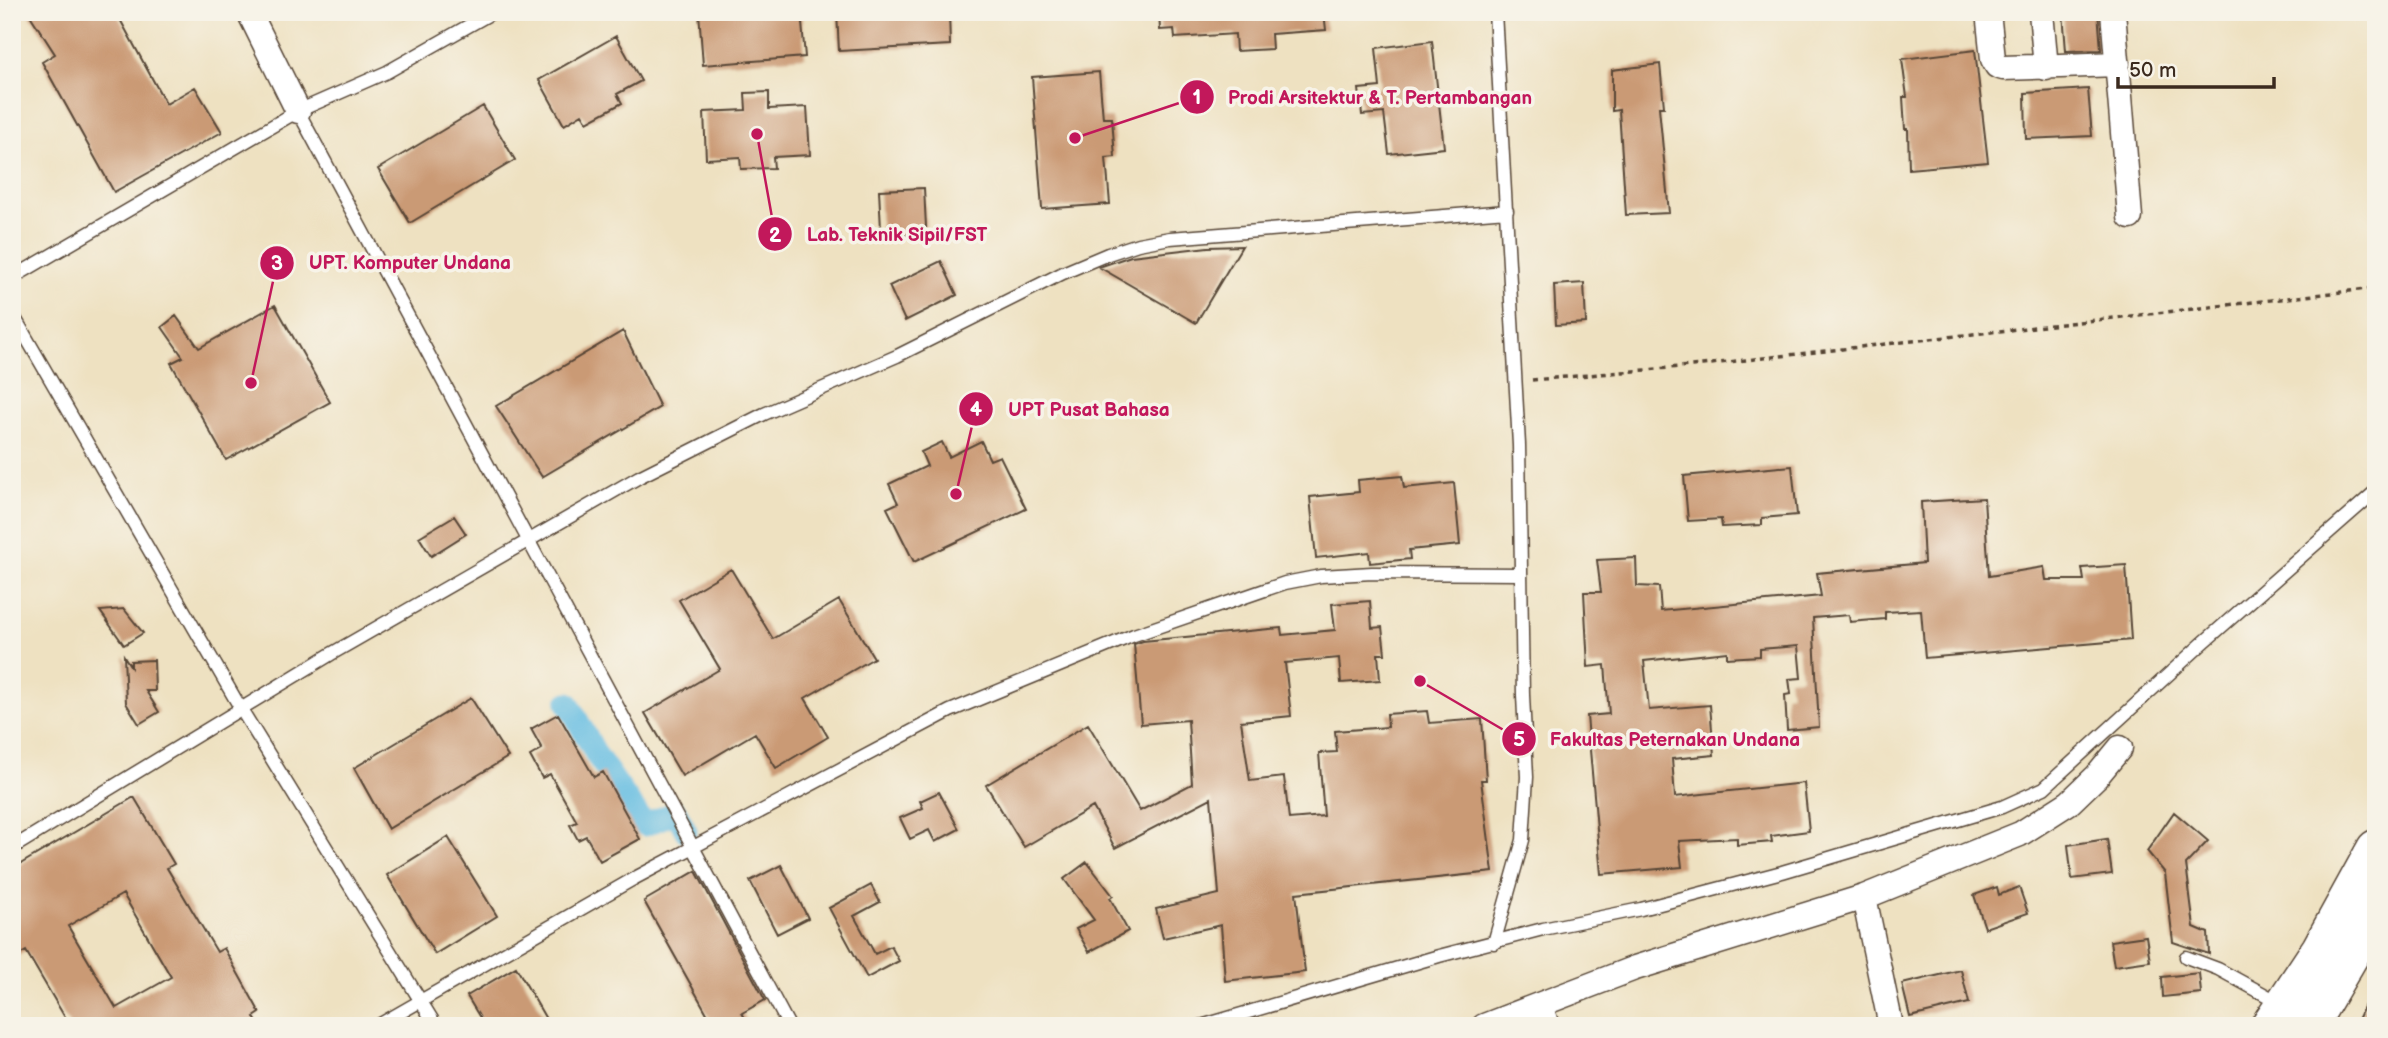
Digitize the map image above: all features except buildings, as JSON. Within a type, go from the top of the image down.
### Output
[{"type":"highway","points":[[2333,955],[2376,849]]},
{"type":"highway","points":[[2288,1019],[2333,955],[2376,910]]},
{"type":"street","points":[[249,12],[298,111]]},
{"type":"street","points":[[1988,12],[1993,59],[1997,66],[2046,68],[2118,64]]},
{"type":"street","points":[[2041,12],[2046,68]]},
{"type":"street","points":[[2113,12],[2130,217]]},
{"type":"street","points":[[1484,1026],[1543,1015],[1635,968],[1864,897],[2020,834],[2070,802],[2097,776],[2120,748]]},
{"type":"street","points":[[1864,897],[1891,1026]]},
{"type":"lane","points":[[12,278],[298,111],[387,72],[493,12]]},
{"type":"lane","points":[[1494,943],[1523,840],[1527,777],[1516,381],[1495,12]]},
{"type":"lane","points":[[298,111],[789,1026]]},
{"type":"lane","points":[[12,848],[331,654],[639,477],[822,388],[897,356],[1063,273],[1108,254],[1170,238],[1507,211]]},
{"type":"lane","points":[[12,313],[241,709],[436,1026]]},
{"type":"lane","points":[[1201,1026],[1543,929],[1641,909],[1782,872],[2027,797],[2044,788],[2376,491]]},
{"type":"lane","points":[[377,1026],[635,878],[950,711],[1134,635],[1285,583],[1321,576],[1373,573],[1520,574]]},
{"type":"lane","points":[[2186,957],[2218,969],[2288,1019]]},
{"type":"path","points":[[1516,381],[1702,365],[2376,288]]},
{"type":"waterway","points":[[568,703],[597,756],[645,825],[676,812],[686,831]]},
{"type":"place","name":"Lab. Teknik Sipil/FST","points":[[757,134]]},
{"type":"place","name":"Prodi Arsitektur & T. Pertambangan","points":[[1075,138]]},
{"type":"place","name":"UPT. Komputer Undana","points":[[251,383]]},
{"type":"place","name":"UPT Pusat Bahasa","points":[[956,494]]},
{"type":"place","name":"Fakultas Peternakan Undana","points":[[1420,681]]}]
